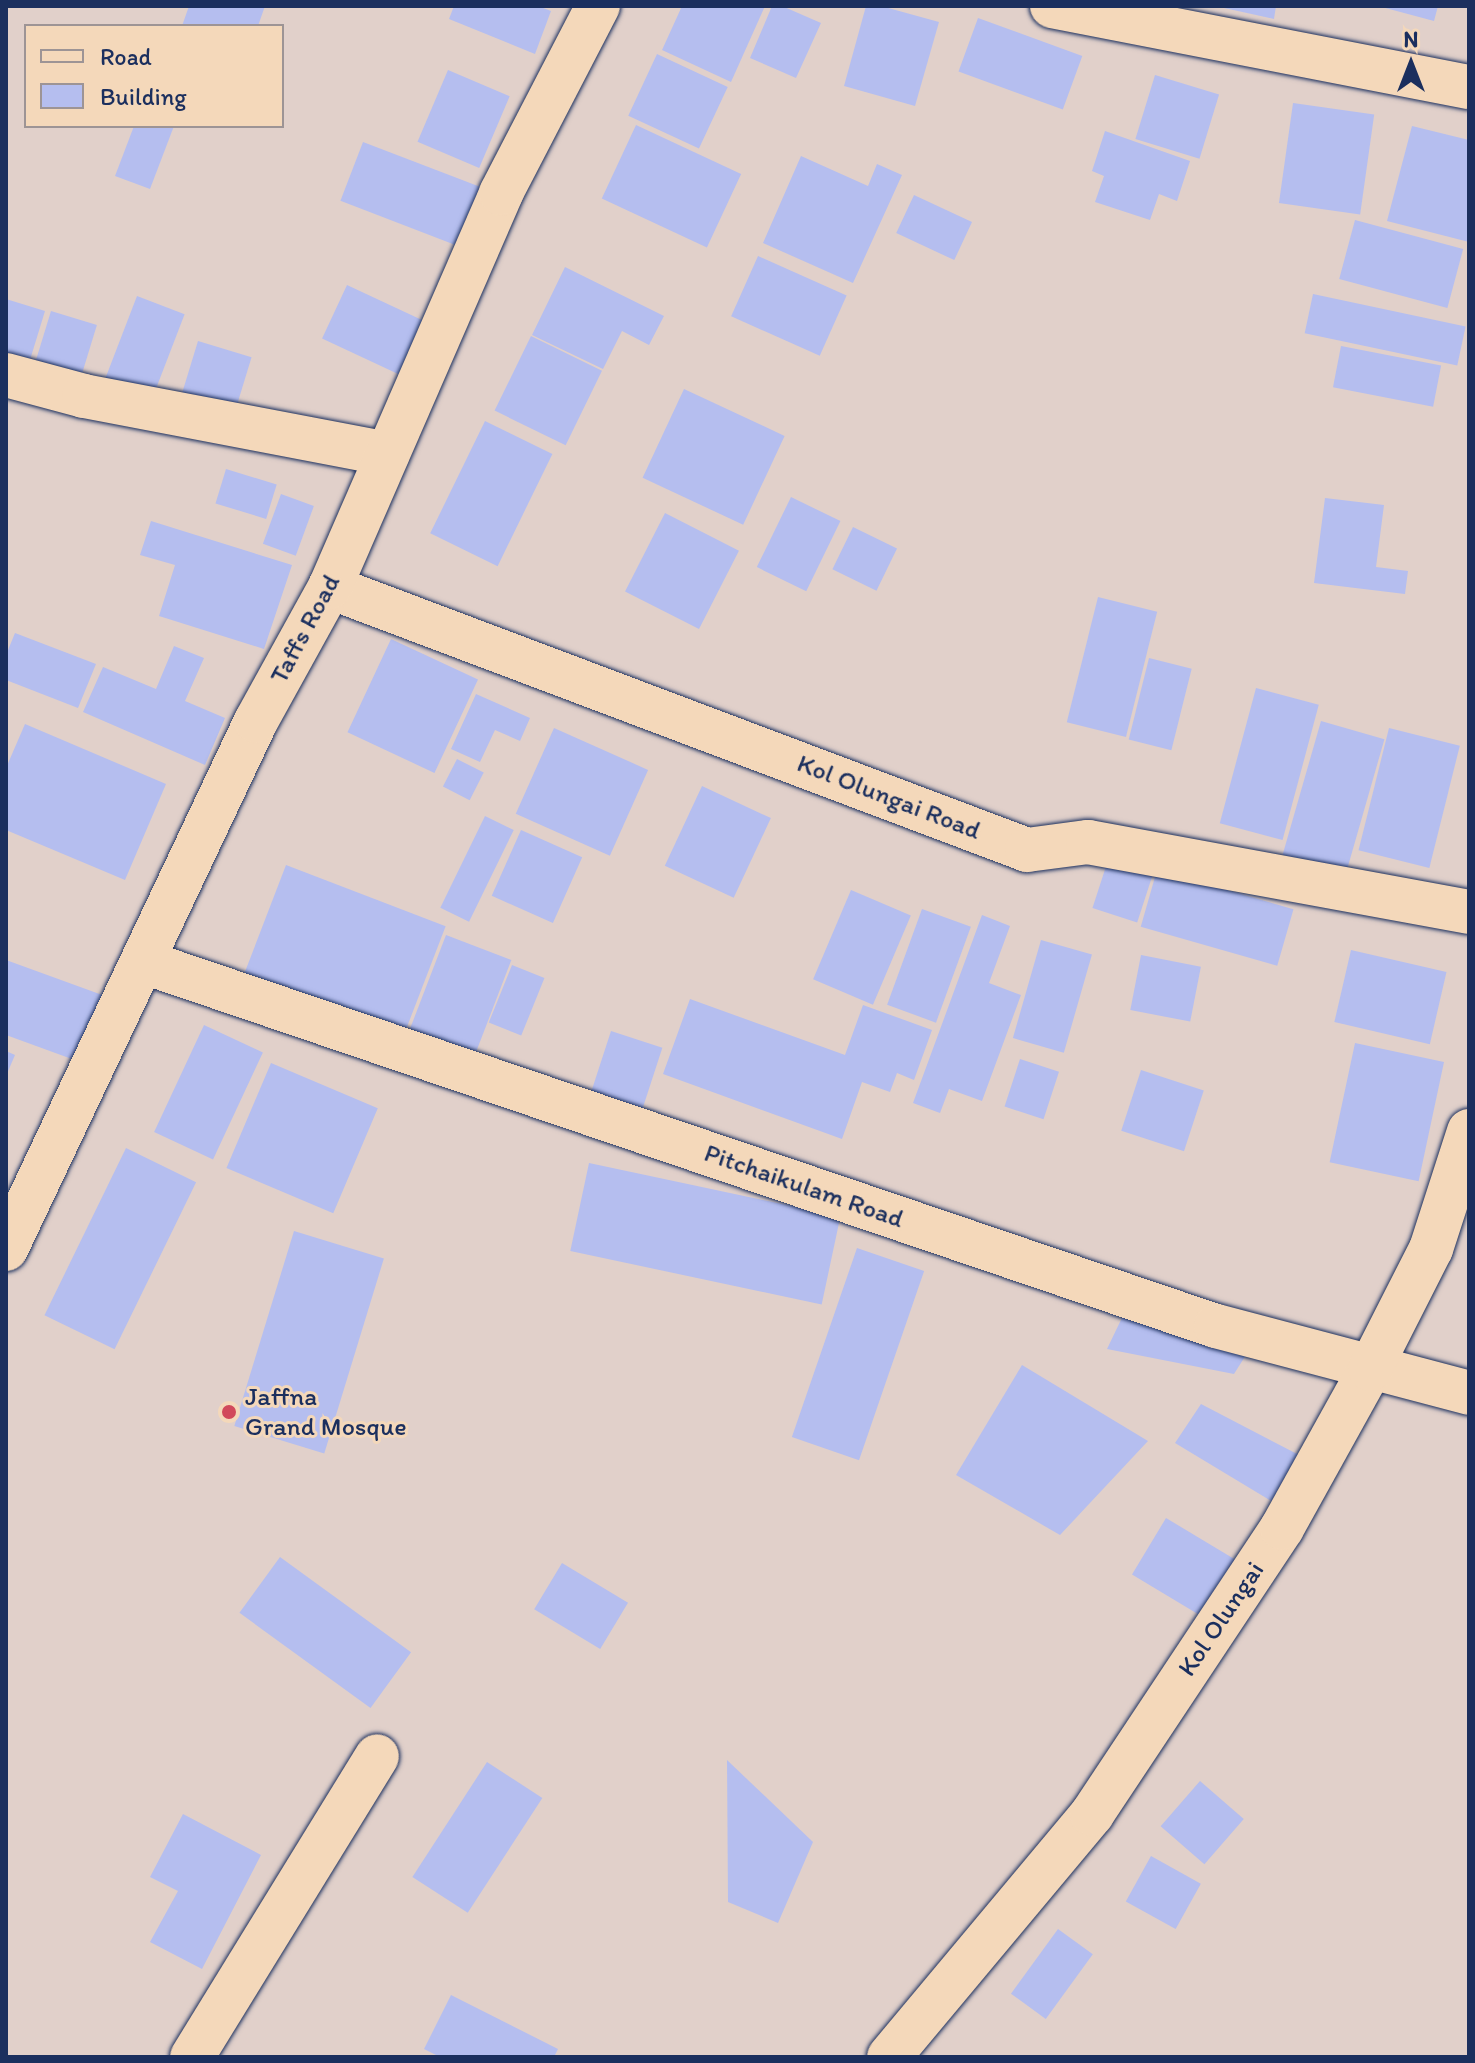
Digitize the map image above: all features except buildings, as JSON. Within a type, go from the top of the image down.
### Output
[{"type":"street","name":"Taffs Road","points":[[6,1249],[256,721],[330,587],[501,193],[598,6]]},
{"type":"street","points":[[1052,6],[1469,87]]},
{"type":"street","points":[[6,375],[84,396],[387,454]]},
{"type":"street","name":"Kol Olungai Road","points":[[330,587],[1027,850],[1088,842],[1469,912]]},
{"type":"street","name":"Pitchaikulam Road","points":[[144,962],[1216,1326],[1469,1393]]},
{"type":"street","name":"Kol Olungai","points":[[889,2057],[1092,1814],[1282,1528],[1370,1369],[1431,1249],[1469,1131]]},
{"type":"street","points":[[192,2057],[377,1756]]},
{"type":"place","name":"Jaffna Grand Mosque","points":[[229,1412]]}]
